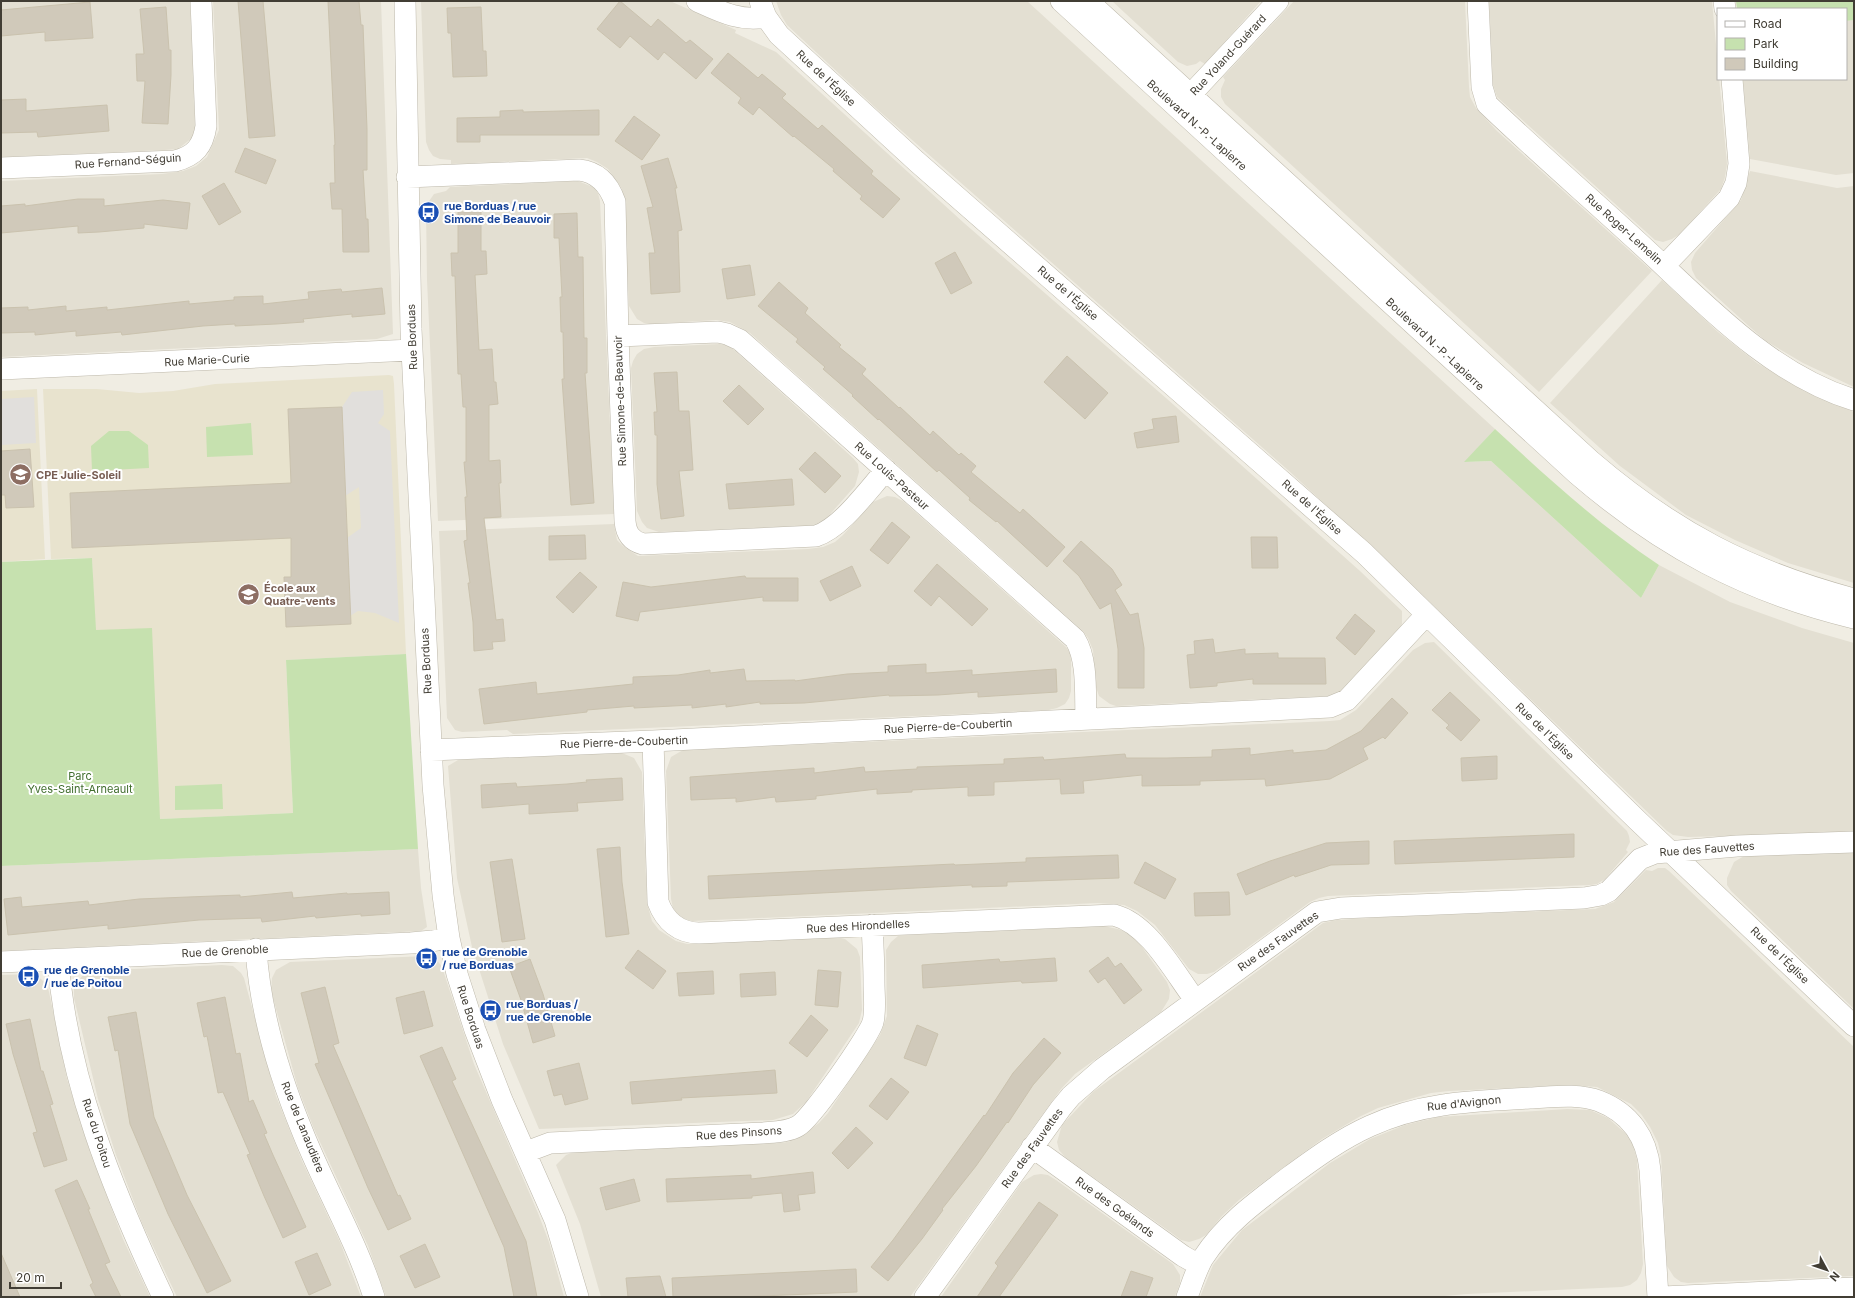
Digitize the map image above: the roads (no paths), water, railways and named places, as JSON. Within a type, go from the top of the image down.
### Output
[{"type":"street","name":"Rue Fernand-Séguin","points":[[1,168],[175,161],[185,158],[193,153],[204,139],[206,126],[201,1]]},
{"type":"street","name":"Rue Borduas","points":[[405,1],[407,177],[412,350],[431,750],[438,855],[449,938],[457,974],[479,1042],[502,1100],[555,1220],[578,1297]]},
{"type":"street","points":[[697,1],[733,16],[750,19],[763,9]]},
{"type":"street","name":"Boulevard N.-P.-Lapierre","points":[[1061,1],[1185,102],[1628,492],[1682,529],[1740,560],[1796,582],[1854,599]]},
{"type":"street","name":"Boulevard N.-P.-Lapierre","points":[[1088,1],[1185,102],[1577,474],[1616,506],[1678,549],[1719,571],[1788,600],[1854,618]]},
{"type":"street","name":"Rue Yoland-Guérard","points":[[1185,102],[1278,1]]},
{"type":"street","name":"Rue Roger-Lemelin","points":[[1478,1],[1482,87],[1487,104],[1720,318],[1757,348],[1817,384],[1854,400]]},
{"type":"street","name":"Rue de l'Église","points":[[763,9],[779,35],[916,161],[1358,548],[1670,851],[1854,1026]]},
{"type":"street","points":[[1664,266],[1729,198],[1736,183],[1739,164],[1732,80]]},
{"type":"street","name":"Rue Simone-de-Beauvoir","points":[[407,177],[579,170],[587,171],[600,178],[610,189],[615,202],[625,525],[629,536],[638,543],[649,544],[816,536],[824,533],[837,524],[886,470]]},
{"type":"street","name":"Rue Louis-Pasteur","points":[[618,336],[718,332],[734,337],[886,470],[1074,639],[1079,646],[1084,661],[1086,719]]},
{"type":"street","name":"Rue Marie-Curie","points":[[1,369],[412,350]]},
{"type":"street","name":"Rue Pierre-de-Coubertin","points":[[431,750],[653,741],[1319,709],[1334,706],[1347,700],[1426,615]]},
{"type":"street","name":"Rue des Hirondelles","points":[[653,741],[658,898],[661,909],[670,922],[682,931],[690,933],[1114,915],[1122,917],[1142,930],[1195,1000]]},
{"type":"street","name":"Rue des Fauvettes","points":[[925,1297],[1032,1147],[1061,1108],[1081,1086],[1102,1068],[1311,915],[1324,910],[1594,897],[1601,895],[1617,884],[1642,857],[1654,853],[1737,846],[1854,842]]},
{"type":"street","name":"Rue des Pinsons","points":[[526,1152],[550,1143],[763,1133],[790,1129],[798,1126],[805,1121],[822,1101],[863,1041],[872,1023],[874,998],[872,925]]},
{"type":"street","name":"Rue de Grenoble","points":[[1,962],[411,943],[449,938]]},
{"type":"street","name":"Rue de Lanaudière","points":[[256,949],[260,991],[288,1092],[303,1134],[359,1257],[374,1297]]},
{"type":"street","name":"Rue du Poitou","points":[[58,960],[63,1005],[75,1061],[96,1134],[134,1236],[163,1297]]},
{"type":"street","name":"Rue d'Avignon","points":[[1187,1297],[1199,1265],[1222,1234],[1249,1207],[1321,1154],[1371,1125],[1401,1113],[1437,1104],[1471,1101],[1581,1097],[1601,1102],[1621,1113],[1637,1129],[1647,1149],[1650,1170],[1658,1297]]},
{"type":"street","name":"Rue des Goélands","points":[[1032,1147],[1183,1256],[1199,1265]]},
{"type":"street","points":[[1663,1297],[1854,1288]]},
{"type":"place","name":"rue Borduas / rue Simone de Beauvoir","points":[[429,212]]},
{"type":"place","name":"CPE Julie-Soleil","points":[[21,475]]},
{"type":"place","name":"École aux Quatre-vents","points":[[249,594]]},
{"type":"place","name":"rue de Grenoble / rue Borduas","points":[[426,958]]},
{"type":"place","name":"rue de Grenoble / rue de Poitou","points":[[28,976]]},
{"type":"place","name":"rue Borduas / rue de Grenoble","points":[[491,1010]]},
{"type":"park label","name":"Parc Yves-Saint-Arneault","points":[[80,782]]}]
